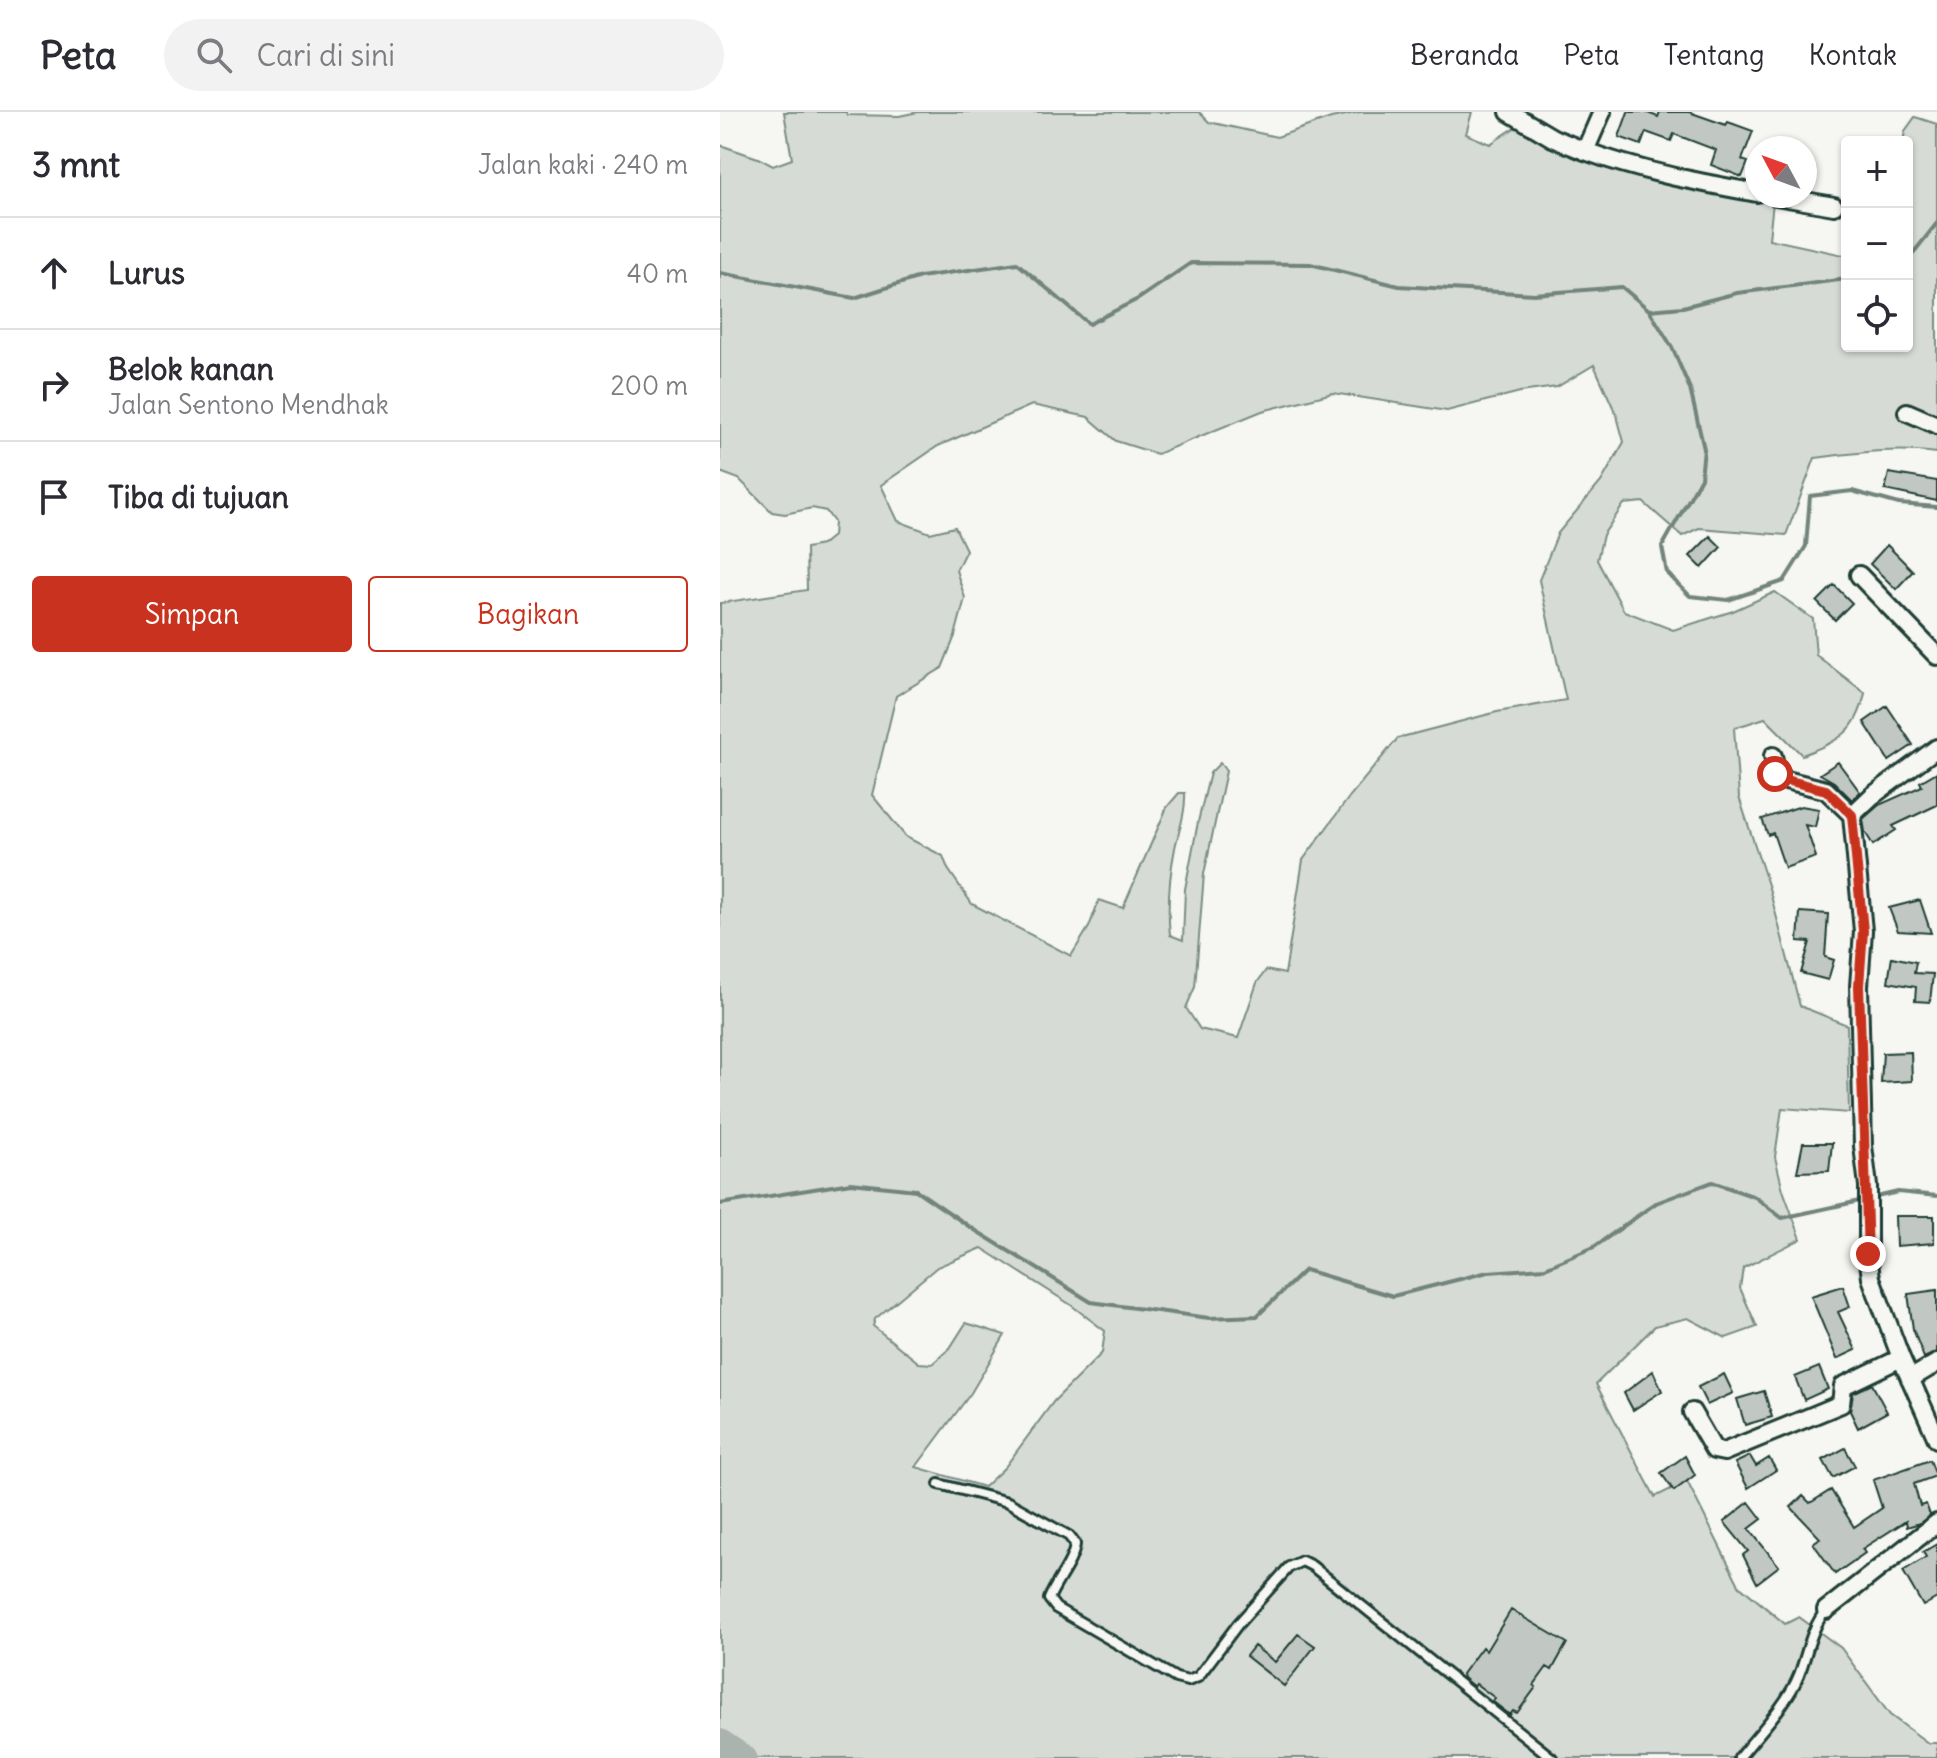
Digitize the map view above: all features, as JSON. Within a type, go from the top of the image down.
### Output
[{"type":"street","points":[[1509,112],[1553,138],[1622,164],[1681,180],[1745,191]]},
{"type":"street","points":[[1585,151],[1602,112]]},
{"type":"street","points":[[1817,203],[1834,206]]},
{"type":"street","points":[[1907,412],[1937,425]]},
{"type":"street","points":[[1859,575],[1937,656]]},
{"type":"street","points":[[1852,815],[1872,796],[1937,748]]},
{"type":"street","points":[[1773,756],[1778,778],[1826,790],[1852,815],[1863,931],[1859,986],[1863,1146],[1868,1186],[1871,1278],[1901,1358],[1937,1439]]},
{"type":"street","points":[[1692,1412],[1714,1450],[1724,1452],[1841,1404],[1843,1386],[1901,1358]]},
{"type":"street","points":[[1910,1379],[1937,1363]]},
{"type":"street","points":[[1826,1610],[1937,1523]]},
{"type":"lane","points":[[939,1484],[1008,1502],[1069,1536],[1075,1544],[1074,1555],[1056,1581],[1049,1599],[1056,1608],[1176,1678],[1188,1681],[1198,1677],[1289,1567],[1302,1561],[1552,1758]]},
{"type":"lane","points":[[1739,1758],[1798,1676],[1807,1643],[1826,1610]]},
{"type":"shaded area","points":[[784,112],[899,116],[918,112],[1199,112],[1209,122],[1277,137],[1331,118],[1360,112],[1472,112],[1466,134],[1490,144],[1516,127],[1567,150],[1745,192],[1745,208],[1772,208],[1769,239],[1841,255],[1841,352],[1913,352],[1913,136],[1904,136],[1915,117],[1937,124],[1937,453],[1891,451],[1815,458],[1786,535],[1699,528],[1682,536],[1643,502],[1624,504],[1603,535],[1597,560],[1624,611],[1673,630],[1733,611],[1775,592],[1813,619],[1816,655],[1865,693],[1857,718],[1844,734],[1802,755],[1765,718],[1734,728],[1739,797],[1769,888],[1800,1006],[1847,1025],[1849,1113],[1782,1108],[1775,1157],[1801,1239],[1743,1268],[1740,1288],[1757,1327],[1726,1338],[1688,1318],[1655,1326],[1596,1384],[1655,1497],[1687,1481],[1739,1585],[1785,1624],[1799,1617],[1841,1648],[1890,1715],[1928,1743],[1937,1743],[1937,1758],[720,1758],[720,603],[807,590],[806,548],[822,545],[833,536],[834,522],[826,511],[812,508],[785,514],[772,512],[739,479],[720,472],[720,145],[773,166],[792,159]],"holes":[[[1594,365],[1617,416],[1624,442],[1601,482],[1558,533],[1539,580],[1566,700],[1497,712],[1398,738],[1303,860],[1285,974],[1266,970],[1257,983],[1238,1038],[1200,1029],[1186,1008],[1195,987],[1204,874],[1226,771],[1220,763],[1210,773],[1198,822],[1185,889],[1183,940],[1170,935],[1169,913],[1171,870],[1184,807],[1185,793],[1179,793],[1167,807],[1123,908],[1099,900],[1089,927],[1071,956],[972,904],[948,869],[943,856],[906,837],[872,795],[896,696],[942,668],[965,598],[956,570],[966,550],[955,527],[930,533],[898,521],[881,485],[938,446],[1032,405],[1088,417],[1116,441],[1157,454],[1262,411],[1333,393],[1447,411],[1520,392],[1557,387]],[[982,1248],[1071,1305],[1105,1331],[1102,1353],[1054,1401],[1005,1467],[984,1487],[916,1467],[971,1393],[1005,1335],[966,1323],[950,1348],[932,1364],[919,1363],[873,1326],[875,1319],[937,1267]]]},
{"type":"building","points":[[1628,112],[1645,112],[1658,117],[1660,112],[1689,112],[1753,131],[1751,136],[1745,136],[1742,160],[1745,161],[1745,170],[1742,177],[1711,165],[1716,150],[1674,134],[1671,141],[1646,132],[1641,145],[1619,137]]},
{"type":"building","points":[[1889,473],[1937,481],[1937,501],[1885,490]]},
{"type":"building","points":[[1710,536],[1721,547],[1702,568],[1690,556]]},
{"type":"building","points":[[1887,545],[1913,571],[1896,589],[1870,564]]},
{"type":"building","points":[[1834,585],[1852,603],[1835,620],[1817,602]]},
{"type":"building","points":[[1887,706],[1913,745],[1889,761],[1864,722]]},
{"type":"building","points":[[1838,762],[1860,792],[1852,800],[1834,782],[1820,774]]},
{"type":"building","points":[[1937,772],[1937,805],[1893,826],[1896,830],[1873,845],[1865,832],[1863,819],[1879,805],[1922,786],[1920,782]]},
{"type":"building","points":[[1801,806],[1819,809],[1815,827],[1805,825],[1816,857],[1785,868],[1773,833],[1768,835],[1762,819]]},
{"type":"building","points":[[1920,900],[1931,933],[1898,931],[1889,908]]},
{"type":"building","points":[[1800,912],[1828,914],[1825,957],[1834,960],[1828,980],[1801,973],[1810,942],[1798,941]]},
{"type":"building","points":[[1892,957],[1916,962],[1914,973],[1933,974],[1930,1002],[1915,1001],[1916,987],[1888,982]]},
{"type":"building","points":[[1911,1052],[1912,1081],[1881,1083],[1883,1053]]},
{"type":"building","points":[[1803,1143],[1832,1143],[1829,1171],[1797,1172]]},
{"type":"building","points":[[1895,1216],[1934,1216],[1934,1243],[1896,1246]]},
{"type":"building","points":[[1843,1286],[1850,1307],[1838,1312],[1856,1350],[1837,1359],[1811,1296]]},
{"type":"building","points":[[1937,1290],[1937,1352],[1924,1358],[1913,1329],[1908,1294]]},
{"type":"building","points":[[1819,1367],[1828,1389],[1804,1400],[1795,1377]]},
{"type":"building","points":[[1653,1371],[1662,1391],[1633,1410],[1624,1393]]},
{"type":"building","points":[[1724,1374],[1733,1393],[1707,1405],[1698,1387]]},
{"type":"building","points":[[1872,1384],[1887,1412],[1858,1428],[1850,1411],[1853,1393]]},
{"type":"building","points":[[1764,1391],[1772,1417],[1745,1425],[1737,1399]]},
{"type":"building","points":[[1845,1448],[1855,1466],[1833,1478],[1823,1460]]},
{"type":"building","points":[[1685,1456],[1695,1475],[1674,1491],[1661,1473]]},
{"type":"building","points":[[1750,1456],[1756,1466],[1769,1458],[1776,1470],[1748,1488],[1735,1463]]},
{"type":"building","points":[[1930,1460],[1936,1476],[1914,1484],[1920,1506],[1926,1504],[1930,1515],[1920,1523],[1907,1527],[1906,1521],[1862,1549],[1865,1553],[1835,1574],[1813,1543],[1820,1538],[1791,1507],[1803,1496],[1810,1503],[1831,1490],[1854,1527],[1882,1508],[1873,1480]]},
{"type":"building","points":[[1749,1502],[1762,1519],[1749,1529],[1779,1566],[1757,1583],[1743,1555],[1748,1551],[1724,1522]]},
{"type":"building","points":[[1937,1544],[1937,1598],[1923,1606],[1903,1571],[1926,1557],[1923,1552]]},
{"type":"building","points":[[1511,1610],[1567,1643],[1552,1670],[1547,1667],[1517,1713],[1513,1711],[1510,1715],[1492,1701],[1495,1698],[1476,1684],[1474,1687],[1462,1674],[1482,1647],[1486,1651]]},
{"type":"building","points":[[1298,1634],[1315,1646],[1284,1686],[1246,1656],[1254,1646],[1275,1662]]},
{"type":"waterway","points":[[1913,253],[1937,223]]},
{"type":"waterway","points":[[720,273],[854,298],[920,277],[1017,263],[1089,324],[1138,299],[1191,263],[1310,264],[1399,286],[1534,294],[1622,287],[1649,310],[1672,347],[1690,389],[1704,449],[1701,478],[1662,547],[1667,573],[1690,596],[1728,600],[1784,581],[1806,546],[1810,496],[1852,491],[1899,504],[1937,507]]},
{"type":"waterway","points":[[1649,310],[1683,307],[1737,293],[1841,280]]},
{"type":"waterway","points":[[720,1204],[851,1183],[916,1190],[1091,1302],[1209,1318],[1257,1316],[1305,1270],[1393,1296],[1488,1272],[1545,1268],[1594,1247],[1656,1203],[1712,1182],[1755,1197],[1782,1218],[1864,1200]]},
{"type":"waterway","points":[[1872,1198],[1898,1192],[1937,1196]]},
{"type":"waterway","points":[[720,1742],[744,1758]]},
{"type":"route","points":[[1775,774],[1778,778],[1826,790],[1852,815],[1863,931],[1859,986],[1868,1254]]}]
